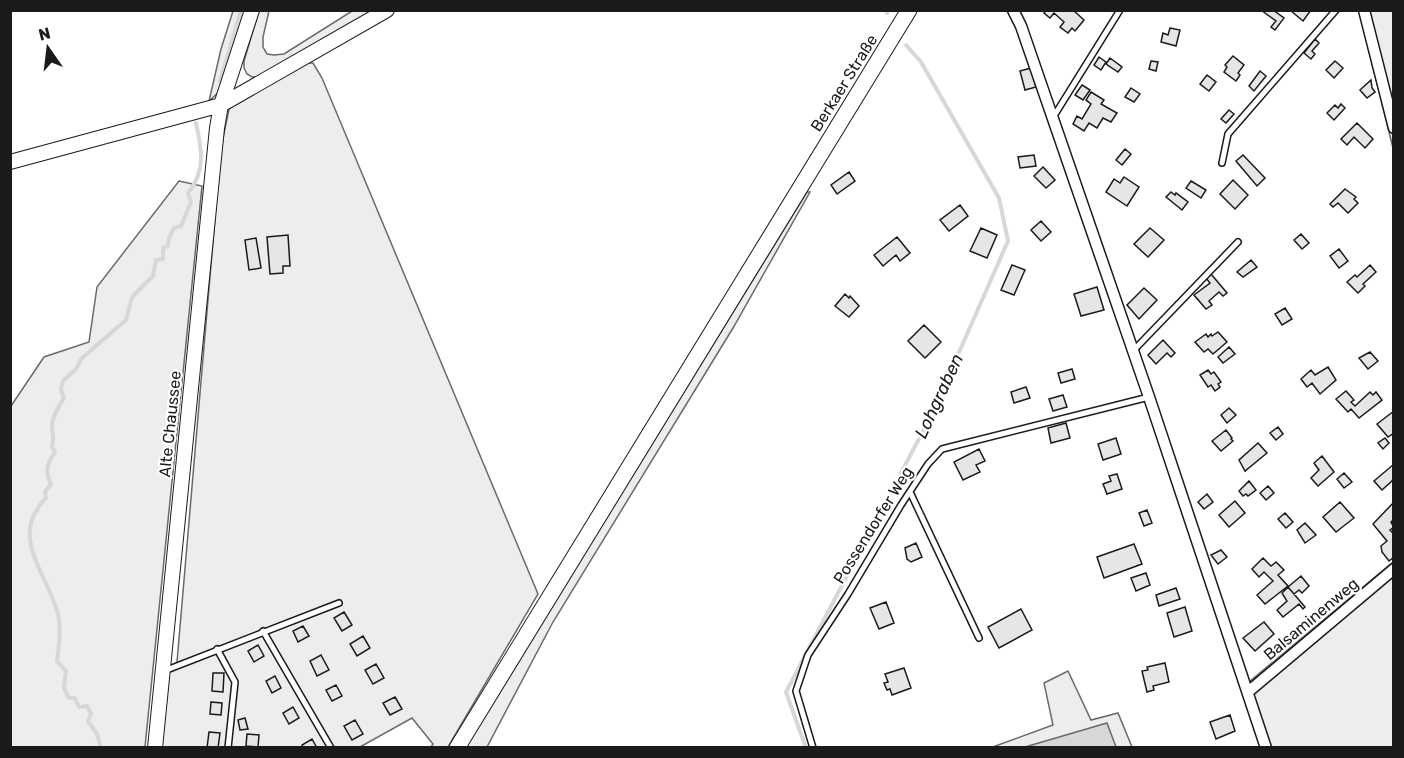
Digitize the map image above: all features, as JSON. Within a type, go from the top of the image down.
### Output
[{"type":"main road","name":"Berkaer Straße","points":[[457,747],[909,10]]},
{"type":"street","name":"Alte Chaussee","points":[[155,747],[214,153],[221,105],[252,10]]},
{"type":"street","points":[[10,162],[221,105],[387,10]]},
{"type":"street","points":[[1013,10],[1021,26],[1053,117],[1266,747]]},
{"type":"street","points":[[1364,10],[1394,128]]},
{"type":"street","name":"Balsaminenweg","points":[[1248,692],[1394,569]]},
{"type":"lane","points":[[1053,117],[1120,10]]},
{"type":"lane","points":[[1222,163],[1228,134],[1336,10]]},
{"type":"lane","points":[[1133,351],[1238,242]]},
{"type":"lane","name":"Possendorfer Weg","points":[[813,747],[796,692],[808,655],[928,464],[942,449],[1149,397]]},
{"type":"lane","points":[[910,492],[979,638]]},
{"type":"lane","points":[[162,671],[339,603]]},
{"type":"lane","points":[[263,631],[331,747]]},
{"type":"lane","points":[[217,649],[235,682],[228,747]]},
{"type":"shaded area","points":[[233,11],[246,11],[220,91],[209,101],[221,49]]},
{"type":"shaded area","points":[[259,11],[269,11],[263,47],[267,54],[274,55],[284,54],[352,11],[373,11],[258,77],[252,77],[244,68],[244,61]]},
{"type":"shaded area","points":[[1359,11],[1393,11],[1393,148]]},
{"type":"shaded area","points":[[306,63],[313,63],[322,78],[538,594],[448,747],[431,747],[433,744],[412,718],[360,747],[160,748],[167,672],[176,668],[177,662],[221,148],[229,109]]},
{"type":"shaded area","points":[[179,181],[202,186],[145,747],[11,747],[11,406],[44,357],[89,342],[97,287]]},
{"type":"shaded area","points":[[807,192],[810,192],[733,328],[553,622],[487,747],[465,748]]},
{"type":"shaded area","points":[[1393,562],[1393,747],[1271,747],[1249,682]]},
{"type":"shaded area","points":[[1068,671],[1091,720],[1118,713],[1132,747],[990,748],[1053,725],[1044,683]]},
{"type":"shaded area","points":[[1107,723],[1116,747],[1025,747]]},
{"type":"building","points":[[1046,10],[1073,10],[1084,20],[1075,31],[1072,28],[1068,33],[1060,27],[1064,22],[1054,13],[1050,18],[1044,13]]},
{"type":"building","points":[[1261,10],[1273,10],[1284,18],[1275,30],[1271,27],[1276,21]]},
{"type":"building","points":[[1290,10],[1311,10],[1303,21]]},
{"type":"building","points":[[1170,28],[1180,30],[1176,46],[1161,42],[1163,33],[1168,35]]},
{"type":"building","points":[[1315,39],[1319,43],[1312,51],[1315,54],[1311,59],[1304,53]]},
{"type":"building","points":[[1233,56],[1244,65],[1236,81],[1224,72],[1227,67],[1225,65]]},
{"type":"building","points":[[1099,57],[1106,62],[1101,70],[1094,65]]},
{"type":"building","points":[[1110,58],[1122,67],[1118,72],[1106,64]]},
{"type":"building","points":[[1151,61],[1158,62],[1156,71],[1149,69]]},
{"type":"building","points":[[1335,61],[1343,68],[1334,78],[1326,70]]},
{"type":"building","points":[[1031,68],[1036,87],[1025,90],[1020,71]]},
{"type":"building","points":[[1260,71],[1266,76],[1254,91],[1249,86]]},
{"type":"building","points":[[1207,75],[1216,82],[1209,91],[1200,84]]},
{"type":"building","points":[[1371,80],[1375,92],[1367,98],[1360,90]]},
{"type":"building","points":[[1082,85],[1090,90],[1083,100],[1075,95]]},
{"type":"building","points":[[1131,88],[1140,94],[1134,102],[1125,97]]},
{"type":"building","points":[[1091,92],[1104,100],[1101,104],[1117,113],[1111,122],[1103,118],[1097,128],[1089,123],[1084,131],[1073,124],[1077,116],[1082,119],[1091,104],[1086,100]]},
{"type":"building","points":[[1341,104],[1345,108],[1334,120],[1327,113],[1335,105],[1338,108]]},
{"type":"building","points":[[1229,110],[1234,114],[1226,123],[1221,119]]},
{"type":"building","points":[[1357,123],[1373,139],[1365,148],[1354,137],[1347,145],[1341,139]]},
{"type":"building","points":[[1125,149],[1131,154],[1122,165],[1116,160]]},
{"type":"building","points":[[1034,155],[1036,166],[1020,168],[1018,157]]},
{"type":"building","points":[[1243,155],[1265,178],[1257,186],[1236,161]]},
{"type":"building","points":[[1043,167],[1055,180],[1046,188],[1034,176]]},
{"type":"building","points":[[849,172],[855,181],[837,194],[831,185]]},
{"type":"building","points":[[1124,177],[1139,187],[1127,206],[1106,192],[1114,179],[1120,183]]},
{"type":"building","points":[[1233,180],[1248,195],[1235,209],[1220,194]]},
{"type":"building","points":[[1191,181],[1206,190],[1201,198],[1186,188]]},
{"type":"building","points":[[1345,189],[1356,197],[1354,199],[1358,203],[1348,213],[1338,203],[1333,207],[1330,204]]},
{"type":"building","points":[[1171,192],[1188,202],[1182,210],[1166,197]]},
{"type":"building","points":[[960,205],[968,216],[949,231],[940,220]]},
{"type":"building","points":[[1041,221],[1051,232],[1041,241],[1031,230]]},
{"type":"building","points":[[981,228],[997,235],[987,258],[970,251]]},
{"type":"building","points":[[1150,228],[1164,240],[1148,257],[1134,244]]},
{"type":"building","points":[[1301,234],[1309,243],[1302,249],[1294,240]]},
{"type":"building","points":[[288,235],[290,266],[283,266],[283,273],[270,274],[267,237]]},
{"type":"building","points":[[897,237],[910,253],[900,261],[896,255],[883,266],[874,255]]},
{"type":"building","points":[[256,238],[261,268],[249,270],[245,240]]},
{"type":"building","points":[[1339,249],[1348,261],[1339,268],[1330,256]]},
{"type":"building","points":[[1251,260],[1257,267],[1243,277],[1237,272]]},
{"type":"building","points":[[1012,265],[1025,270],[1014,295],[1001,290]]},
{"type":"building","points":[[1370,265],[1376,272],[1363,284],[1365,286],[1358,293],[1347,282],[1355,275],[1357,277]]},
{"type":"building","points":[[1211,274],[1227,293],[1223,296],[1219,292],[1209,301],[1212,305],[1206,309],[1194,295],[1210,283],[1206,278]]},
{"type":"building","points":[[1097,287],[1104,310],[1081,316],[1074,294]]},
{"type":"building","points":[[1144,288],[1157,300],[1139,319],[1127,305]]},
{"type":"building","points":[[845,294],[859,306],[849,317],[835,306]]},
{"type":"building","points":[[1285,308],[1292,319],[1282,325],[1275,314]]},
{"type":"building","points":[[924,325],[941,342],[925,358],[908,341]]},
{"type":"building","points":[[1218,332],[1227,342],[1213,354],[1208,349],[1204,352],[1195,342],[1206,334],[1208,337]]},
{"type":"building","points":[[1163,340],[1175,353],[1171,357],[1167,353],[1156,364],[1148,355]]},
{"type":"building","points":[[1229,347],[1235,354],[1223,363],[1218,357]]},
{"type":"building","points":[[1370,352],[1378,361],[1368,369],[1359,358]]},
{"type":"building","points":[[1328,367],[1336,380],[1320,394],[1312,383],[1307,387],[1301,379],[1311,370],[1315,375]]},
{"type":"building","points":[[1072,369],[1075,379],[1061,383],[1058,373]]},
{"type":"building","points":[[1208,370],[1211,374],[1214,372],[1221,382],[1218,384],[1220,387],[1215,391],[1211,385],[1208,387],[1200,375]]},
{"type":"building","points":[[1026,387],[1030,398],[1014,403],[1011,392]]},
{"type":"building","points":[[1346,391],[1354,400],[1351,402],[1355,406],[1370,392],[1373,395],[1376,392],[1382,400],[1359,418],[1351,409],[1348,412],[1336,399]]},
{"type":"building","points":[[1063,395],[1067,407],[1053,411],[1049,399]]},
{"type":"building","points":[[1229,408],[1236,415],[1227,423],[1221,415]]},
{"type":"building","points":[[1394,411],[1394,433],[1388,437],[1377,424]]},
{"type":"building","points":[[1066,423],[1070,438],[1051,443],[1048,428]]},
{"type":"building","points":[[1278,427],[1283,434],[1276,440],[1270,433]]},
{"type":"building","points":[[1226,430],[1233,441],[1221,451],[1212,441]]},
{"type":"building","points":[[1116,438],[1121,454],[1103,460],[1098,444]]},
{"type":"building","points":[[1385,438],[1389,443],[1383,449],[1378,443]]},
{"type":"building","points":[[1258,443],[1267,453],[1245,471],[1239,460]]},
{"type":"building","points":[[979,449],[985,461],[976,465],[980,472],[963,480],[954,462]]},
{"type":"building","points":[[1322,456],[1334,472],[1318,486],[1311,478],[1319,470],[1314,463]]},
{"type":"building","points":[[1394,464],[1394,482],[1392,481],[1382,490],[1374,481]]},
{"type":"building","points":[[1344,473],[1352,482],[1344,488],[1337,479]]},
{"type":"building","points":[[1117,474],[1122,489],[1107,494],[1103,484],[1111,481],[1109,476]]},
{"type":"building","points":[[1249,481],[1256,490],[1248,496],[1246,494],[1243,496],[1239,491]]},
{"type":"building","points":[[1268,486],[1274,493],[1266,500],[1260,493]]},
{"type":"building","points":[[1207,494],[1213,502],[1204,509],[1198,502]]},
{"type":"building","points":[[1235,501],[1245,513],[1229,527],[1219,515]]},
{"type":"building","points":[[1340,502],[1354,518],[1336,532],[1323,517]]},
{"type":"building","points":[[1394,502],[1394,519],[1391,522],[1394,527],[1390,530],[1394,534],[1394,557],[1389,561],[1382,552],[1381,546],[1387,541],[1373,524]]},
{"type":"building","points":[[1147,510],[1152,523],[1144,526],[1139,513]]},
{"type":"building","points":[[1285,513],[1293,522],[1286,528],[1278,519]]},
{"type":"building","points":[[1305,523],[1316,535],[1305,543],[1297,530]]},
{"type":"building","points":[[916,543],[922,557],[911,562],[907,559],[905,548]]},
{"type":"building","points":[[1134,544],[1142,564],[1104,578],[1097,557]]},
{"type":"building","points":[[1221,550],[1227,557],[1218,564],[1211,555]]},
{"type":"building","points":[[1263,558],[1271,566],[1276,562],[1284,570],[1278,575],[1288,586],[1265,604],[1257,595],[1273,581],[1264,572],[1259,577],[1252,569]]},
{"type":"building","points":[[1146,573],[1150,585],[1136,591],[1131,578]]},
{"type":"building","points":[[1301,576],[1309,586],[1302,593],[1299,590],[1294,594],[1288,587]]},
{"type":"building","points":[[1288,587],[1305,607],[1303,609],[1299,604],[1283,617],[1277,610],[1287,601],[1282,593]]},
{"type":"building","points":[[1176,588],[1180,599],[1159,606],[1156,595]]},
{"type":"building","points":[[886,602],[894,623],[879,629],[870,608]]},
{"type":"building","points":[[1185,607],[1192,631],[1174,637],[1167,613]]},
{"type":"building","points":[[1021,609],[1032,630],[999,648],[988,627]]},
{"type":"building","points":[[344,612],[352,625],[342,631],[334,618]]},
{"type":"building","points":[[1264,622],[1274,634],[1255,651],[1243,638]]},
{"type":"building","points":[[303,626],[309,636],[298,642],[293,631]]},
{"type":"building","points":[[363,636],[370,648],[357,656],[350,644]]},
{"type":"building","points":[[258,645],[264,656],[254,662],[248,651]]},
{"type":"building","points":[[321,655],[329,670],[317,676],[310,661]]},
{"type":"building","points":[[1165,663],[1169,682],[1153,686],[1154,690],[1147,692],[1142,671],[1148,670],[1147,667]]},
{"type":"building","points":[[376,664],[384,678],[373,684],[365,670]]},
{"type":"building","points":[[904,668],[911,688],[892,695],[884,683],[888,682],[885,674]]},
{"type":"building","points":[[213,673],[224,673],[223,692],[212,691]]},
{"type":"building","points":[[275,676],[281,688],[272,693],[266,681]]},
{"type":"building","points":[[336,685],[342,696],[332,701],[326,690]]},
{"type":"building","points":[[395,697],[402,709],[390,715],[383,703]]},
{"type":"building","points":[[211,702],[222,703],[221,715],[210,714]]},
{"type":"building","points":[[293,707],[299,718],[289,724],[283,713]]},
{"type":"building","points":[[1230,715],[1235,731],[1216,739],[1210,722]]},
{"type":"building","points":[[245,718],[248,729],[240,730],[238,720]]},
{"type":"building","points":[[355,720],[363,734],[352,740],[344,726]]},
{"type":"building","points":[[209,732],[220,733],[218,748],[207,748]]},
{"type":"building","points":[[247,734],[259,735],[258,747],[246,746]]},
{"type":"building","points":[[312,739],[317,748],[303,748],[302,745]]},
{"type":"waterway","points":[[220,81],[241,10]]},
{"type":"waterway","name":"Lohgraben","points":[[806,748],[786,692],[931,416],[1008,241],[999,198],[921,62],[906,45]]},
{"type":"waterway","points":[[101,748],[97,734],[88,721],[91,714],[87,706],[79,707],[75,698],[69,698],[64,688],[66,671],[57,661],[59,619],[56,606],[33,553],[30,526],[51,484],[49,464],[55,453],[52,446],[52,422],[64,398],[61,389],[63,381],[76,369],[82,358],[126,320],[132,297],[153,276],[156,260],[163,259],[163,248],[168,246],[174,228],[181,226],[191,202],[188,193],[198,177],[201,160],[196,123]]}]
